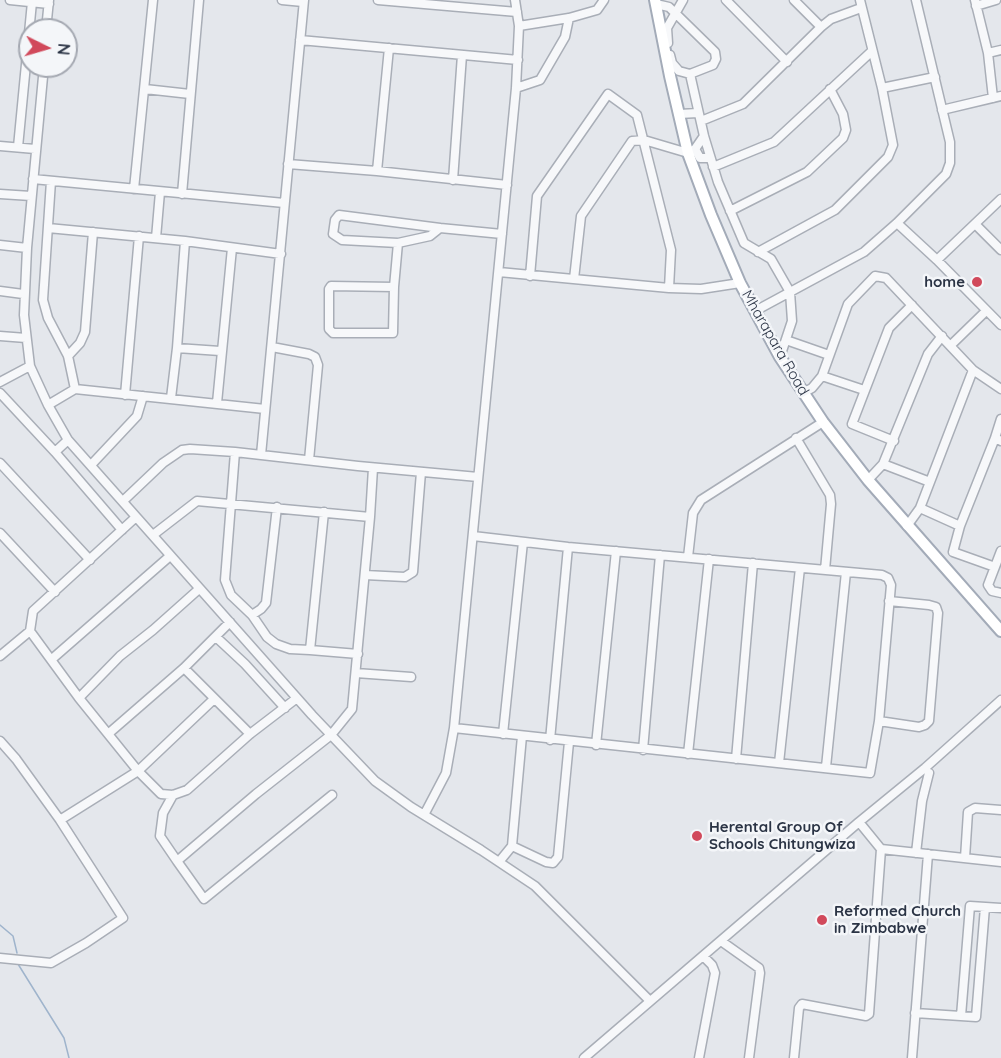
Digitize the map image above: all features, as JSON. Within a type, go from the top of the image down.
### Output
[{"type":"main road","name":"Mharapara Road","points":[[656,2],[679,114],[711,214],[740,283],[780,357],[823,422],[868,480],[1001,631]]},
{"type":"street","points":[[10,0],[49,2],[47,18]]},
{"type":"street","points":[[135,189],[153,0]]},
{"type":"street","points":[[182,194],[199,0]]},
{"type":"street","points":[[261,455],[304,1],[282,0]]},
{"type":"street","points":[[378,0],[458,4],[517,12]]},
{"type":"street","points":[[424,815],[446,773],[454,728],[516,88],[519,26],[515,0]]},
{"type":"street","points":[[519,26],[569,18],[597,9],[604,0]]},
{"type":"street","points":[[656,2],[675,12],[715,52],[716,59],[713,65],[690,75],[679,71],[672,63],[667,28],[675,12],[683,0]]},
{"type":"street","points":[[726,0],[788,62]]},
{"type":"street","points":[[794,0],[821,27]]},
{"type":"street","points":[[755,311],[851,260],[897,223],[946,174],[950,163],[950,142],[916,0]]},
{"type":"street","points":[[942,110],[997,97],[976,3],[996,0]]},
{"type":"street","points":[[18,147],[32,2]]},
{"type":"street","points":[[679,114],[700,117],[743,104],[821,27],[831,19],[860,4],[882,88],[893,145],[888,157],[835,210],[758,252]]},
{"type":"street","points":[[516,88],[540,80],[565,37],[569,18]]},
{"type":"street","points":[[300,40],[518,60]]},
{"type":"street","points":[[377,171],[389,48]]},
{"type":"street","points":[[988,53],[1001,50]]},
{"type":"street","points":[[574,279],[581,216],[632,141],[644,140],[692,151],[700,158],[712,162],[774,142],[872,51]]},
{"type":"street","points":[[453,180],[462,55]]},
{"type":"street","points":[[690,75],[712,162],[744,243],[771,259],[790,292],[792,321],[780,357]]},
{"type":"street","points":[[882,88],[935,77]]},
{"type":"street","points":[[43,78],[23,294],[26,338],[30,366],[48,405],[68,440],[297,698],[375,781],[535,886],[650,1002]]},
{"type":"street","points":[[730,210],[807,172],[843,138],[846,130],[843,114],[830,88]]},
{"type":"street","points":[[145,89],[190,94]]},
{"type":"street","points":[[530,276],[537,196],[608,94],[637,115],[671,250],[669,288]]},
{"type":"street","points":[[692,151],[704,136]]},
{"type":"street","points":[[0,146],[35,149]]},
{"type":"street","points":[[288,164],[507,185]]},
{"type":"street","points":[[33,179],[284,203]]},
{"type":"street","points":[[51,181],[43,300],[48,318],[68,356],[75,389]]},
{"type":"street","points":[[156,238],[160,192]]},
{"type":"street","points":[[0,194],[31,196]]},
{"type":"street","points":[[937,260],[1001,199]]},
{"type":"street","points":[[440,228],[430,236],[398,243],[342,240],[333,234],[335,220],[339,215],[345,215],[502,234]]},
{"type":"street","points":[[897,223],[1001,325]]},
{"type":"street","points":[[975,224],[1001,250]]},
{"type":"street","points":[[48,228],[185,241],[280,254]]},
{"type":"street","points":[[68,356],[80,343],[85,332],[93,232]]},
{"type":"street","points":[[125,395],[139,236]]},
{"type":"street","points":[[171,398],[185,241]]},
{"type":"street","points":[[394,286],[331,286],[329,289],[329,329],[333,333],[393,333],[398,243]]},
{"type":"street","points":[[0,245],[27,248]]},
{"type":"street","points":[[217,403],[220,351],[232,248]]},
{"type":"street","points":[[499,272],[669,288],[701,289],[740,283]]},
{"type":"street","points":[[803,393],[813,388],[822,376],[848,304],[875,276],[886,278],[973,370],[1001,390]]},
{"type":"street","points":[[0,291],[23,294]]},
{"type":"street","points":[[894,441],[852,424],[889,328],[912,305]]},
{"type":"street","points":[[951,345],[986,311]]},
{"type":"street","points":[[0,336],[26,338]]},
{"type":"street","points":[[868,480],[883,464],[928,354],[942,336]]},
{"type":"street","points":[[786,340],[829,355]]},
{"type":"street","points":[[272,347],[309,354],[315,357],[318,364],[309,460]]},
{"type":"street","points":[[177,348],[220,351]]},
{"type":"street","points":[[0,382],[30,366]]},
{"type":"street","points":[[907,526],[920,508],[973,370]]},
{"type":"street","points":[[822,376],[864,390]]},
{"type":"street","points":[[48,405],[75,389],[265,409]]},
{"type":"street","points":[[0,393],[55,452],[122,530]]},
{"type":"street","points":[[91,465],[137,416],[143,396]]},
{"type":"street","points":[[995,567],[953,552],[960,526],[998,440],[1001,419]]},
{"type":"street","points":[[688,557],[693,513],[701,501],[823,422]]},
{"type":"street","points":[[796,438],[830,495],[825,570]]},
{"type":"street","points":[[55,452],[68,440]]},
{"type":"street","points":[[123,501],[163,463],[182,450],[235,452],[478,477]]},
{"type":"street","points":[[235,452],[225,580],[231,595],[252,615],[267,637],[276,644],[290,648],[358,654]]},
{"type":"street","points":[[0,463],[90,560]]},
{"type":"street","points":[[883,464],[930,482]]},
{"type":"street","points":[[177,861],[256,794],[331,735],[352,709],[373,468]]},
{"type":"street","points":[[365,575],[405,577],[413,572],[421,472]]},
{"type":"street","points":[[153,535],[194,501],[276,507],[370,518]]},
{"type":"street","points":[[252,615],[266,603],[276,507]]},
{"type":"street","points":[[920,508],[960,526]]},
{"type":"street","points":[[310,650],[324,512]]},
{"type":"street","points":[[3,650],[30,631],[33,611],[136,517]]},
{"type":"street","points":[[0,533],[55,592]]},
{"type":"street","points":[[454,728],[870,773],[879,721],[891,585],[888,578],[882,575],[568,547],[472,536]]},
{"type":"street","points":[[503,734],[523,542]]},
{"type":"street","points":[[549,740],[568,547]]},
{"type":"street","points":[[596,744],[616,551]]},
{"type":"street","points":[[1001,551],[988,585],[992,591],[1001,593]]},
{"type":"street","points":[[643,750],[660,555]]},
{"type":"street","points":[[52,659],[170,556]]},
{"type":"street","points":[[688,754],[709,559]]},
{"type":"street","points":[[736,759],[753,562]]},
{"type":"street","points":[[779,763],[800,568]]},
{"type":"street","points":[[826,767],[846,572]]},
{"type":"street","points":[[79,698],[120,656],[199,589]]},
{"type":"street","points":[[879,721],[919,727],[926,725],[929,721],[938,624],[936,607],[890,601]]},
{"type":"street","points":[[108,734],[184,668],[230,622]]},
{"type":"street","points":[[30,631],[79,698],[138,771],[161,794],[173,795],[187,790],[250,734],[297,698]]},
{"type":"street","points":[[216,638],[245,664],[285,708]]},
{"type":"street","points":[[184,668],[250,734]]},
{"type":"street","points":[[356,674],[411,677]]},
{"type":"street","points":[[60,820],[138,771],[214,699]]},
{"type":"street","points":[[584,1058],[925,768],[1001,700]]},
{"type":"street","points":[[499,862],[512,846],[522,736]]},
{"type":"street","points":[[0,741],[16,759],[60,820],[123,918],[51,963],[0,958]]},
{"type":"street","points":[[512,846],[546,862],[553,863],[558,857],[569,742]]},
{"type":"street","points":[[916,853],[922,801],[929,773]]},
{"type":"street","points":[[173,795],[163,813],[160,836],[204,899],[332,795]]},
{"type":"street","points":[[965,858],[968,812],[975,808],[1001,810]]},
{"type":"street","points":[[794,1058],[799,1008],[802,1004],[866,1016],[869,1014],[881,849],[859,822]]},
{"type":"street","points":[[881,849],[1001,862]]},
{"type":"street","points":[[912,1058],[928,854]]},
{"type":"street","points":[[961,1016],[970,906],[1001,908]]},
{"type":"street","points":[[915,1013],[976,1017],[984,907]]},
{"type":"street","points":[[721,941],[759,968],[749,1058]]},
{"type":"street","points":[[699,1058],[715,973],[712,965],[703,956]]},
{"type":"waterway","points":[[0,925],[13,936],[17,953]]},
{"type":"waterway","points":[[18,964],[64,1038],[69,1058]]},
{"type":"place","name":"home","points":[[977,282]]},
{"type":"place","name":"Herental Group Of Schools Chitungwiza","points":[[697,836]]},
{"type":"place","name":"Reformed Church in Zimbabwe","points":[[822,920]]}]
